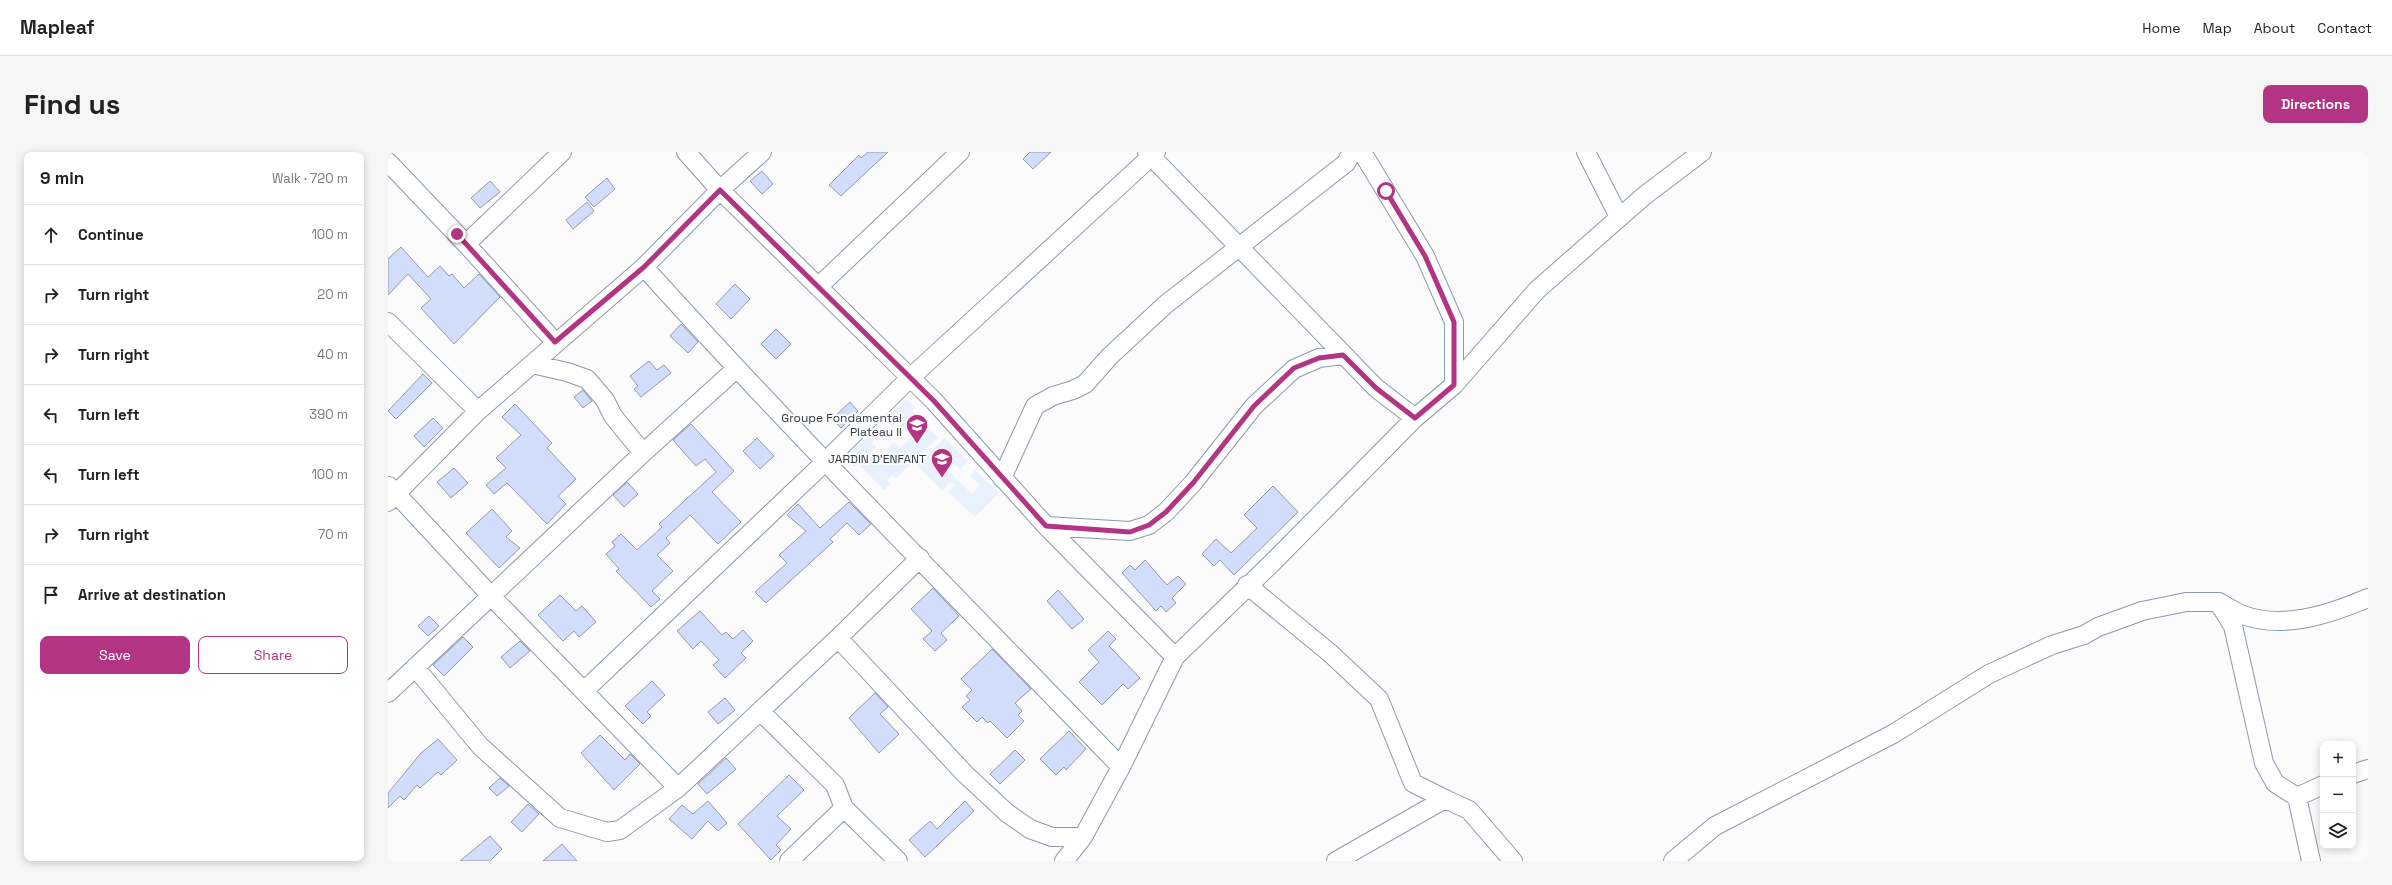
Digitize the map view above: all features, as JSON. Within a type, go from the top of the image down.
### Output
[{"type":"street","points":[[466,244],[562,152]]},
{"type":"street","points":[[678,788],[391,494],[478,411],[555,342],[644,267],[720,190],[762,152]]},
{"type":"street","points":[[818,287],[960,152]]},
{"type":"street","points":[[1002,478],[1023,427],[1035,406],[1053,396],[1073,390],[1085,384],[1110,356],[1165,305],[1237,247],[1340,168],[1352,152]]},
{"type":"street","points":[[1362,152],[1425,256],[1454,322],[1454,385]]},
{"type":"street","points":[[1586,152],[1619,217]]},
{"type":"street","points":[[1064,861],[1083,837],[1121,767],[1175,657],[1247,585],[1285,550],[1415,418],[1454,385],[1537,290],[1619,217],[1702,152]]},
{"type":"street","points":[[584,690],[825,462],[910,378],[1152,154],[1237,247],[1343,355],[1376,388],[1415,418]]},
{"type":"street","points":[[695,156],[720,190],[910,378],[1046,526],[1175,657]]},
{"type":"street","points":[[388,162],[466,244],[555,342]]},
{"type":"street","points":[[644,267],[736,369],[1121,767]]},
{"type":"street","points":[[388,322],[478,411]]},
{"type":"street","points":[[1046,526],[1130,532],[1149,525],[1166,512],[1193,483],[1254,406],[1294,368],[1319,358],[1343,355]]},
{"type":"street","points":[[532,364],[567,372],[587,379],[605,400],[613,416],[643,453]]},
{"type":"street","points":[[388,693],[492,597],[643,453],[736,369]]},
{"type":"street","points":[[415,667],[480,746],[560,818],[607,832],[620,830],[678,788],[838,638],[920,558]]},
{"type":"street","points":[[1247,585],[1330,653],[1379,699],[1413,783],[1469,810],[1513,861]]},
{"type":"street","points":[[1673,861],[1715,826],[1893,734],[1989,674],[2052,645],[2084,635],[2098,626],[2142,611],[2186,602],[2218,602],[2243,615],[2263,620],[2308,619],[2368,598]]},
{"type":"street","points":[[2218,602],[2233,626],[2264,763],[2275,783],[2297,797],[2311,861]]},
{"type":"street","points":[[838,638],[965,774],[1006,813],[1030,829],[1052,837],[1083,837]]},
{"type":"street","points":[[760,711],[835,785],[844,808],[898,861]]},
{"type":"street","points":[[2356,773],[2368,769]]},
{"type":"street","points":[[2297,797],[2320,786]]},
{"type":"street","points":[[1336,861],[1445,799]]},
{"type":"street","points":[[789,861],[844,808]]},
{"type":"shaded area","name":"Groupe Fondamental Plateau II","points":[[906,399],[915,408],[912,411],[938,438],[896,478],[893,475],[887,480],[891,484],[884,490],[858,464],[854,467],[845,458],[871,433],[876,438],[872,443],[876,447],[871,453],[883,465],[891,457],[886,450],[894,442],[900,448],[912,437],[898,423],[893,427],[885,419]]},
{"type":"shaded area","name":"JARDIN D'ENFANT","points":[[944,438],[968,461],[960,469],[949,458],[942,465],[972,494],[980,485],[970,476],[975,470],[999,493],[975,517],[948,492],[955,485],[950,482],[942,491],[918,466]]},
{"type":"building","points":[[868,152],[888,152],[841,196],[829,185],[859,155],[861,158]]},
{"type":"building","points":[[1030,152],[1051,152],[1033,169],[1023,159]]},
{"type":"building","points":[[762,171],[773,184],[762,194],[750,181]]},
{"type":"building","points":[[607,178],[615,189],[594,207],[585,197]]},
{"type":"building","points":[[490,181],[500,192],[480,208],[471,198]]},
{"type":"building","points":[[587,202],[594,211],[573,229],[566,220]]},
{"type":"building","points":[[401,247],[428,277],[440,266],[449,276],[452,274],[464,288],[479,274],[500,297],[454,344],[421,308],[431,299],[408,274],[388,295],[388,259]]},
{"type":"building","points":[[735,284],[750,299],[731,319],[716,304]]},
{"type":"building","points":[[681,324],[698,342],[688,353],[670,336]]},
{"type":"building","points":[[776,329],[791,344],[776,359],[761,344]]},
{"type":"building","points":[[649,361],[657,370],[664,365],[671,373],[641,397],[634,389],[638,386],[630,376]]},
{"type":"building","points":[[423,374],[432,383],[396,419],[388,411]]},
{"type":"building","points":[[583,390],[592,401],[583,408],[574,397]]},
{"type":"building","points":[[850,402],[858,411],[841,428],[832,419]]},
{"type":"building","points":[[515,404],[552,443],[547,448],[576,479],[558,496],[566,504],[547,524],[507,483],[494,494],[486,485],[506,468],[496,458],[521,435],[502,417]]},
{"type":"building","points":[[433,418],[443,428],[424,447],[414,436]]},
{"type":"building","points":[[691,424],[734,471],[712,492],[741,522],[718,544],[690,515],[666,538],[670,543],[657,555],[673,571],[652,591],[660,599],[651,607],[616,571],[619,569],[606,554],[615,546],[612,542],[621,534],[637,550],[662,527],[659,524],[716,472],[705,459],[696,466],[673,440]]},
{"type":"building","points":[[757,438],[774,456],[760,469],[743,451]]},
{"type":"building","points":[[454,468],[468,483],[451,498],[437,482]]},
{"type":"building","points":[[627,482],[638,494],[624,507],[613,495]]},
{"type":"building","points":[[1273,486],[1298,512],[1234,575],[1220,560],[1214,566],[1202,554],[1216,539],[1231,553],[1257,528],[1244,515]]},
{"type":"building","points":[[849,502],[871,524],[859,535],[847,523],[830,539],[833,542],[766,603],[755,592],[787,563],[779,555],[806,531],[787,515],[798,504],[820,528]]},
{"type":"building","points":[[492,509],[512,531],[506,537],[520,548],[499,568],[466,533]]},
{"type":"building","points":[[1145,560],[1167,585],[1178,576],[1186,584],[1172,598],[1176,603],[1166,612],[1161,606],[1156,611],[1122,573],[1130,565],[1135,570]]},
{"type":"building","points":[[933,588],[959,616],[941,633],[947,640],[935,651],[923,639],[932,631],[911,609]]},
{"type":"building","points":[[1058,590],[1084,619],[1072,629],[1047,601]]},
{"type":"building","points":[[560,595],[576,611],[582,606],[596,622],[579,637],[574,631],[563,641],[538,615]]},
{"type":"building","points":[[700,611],[722,635],[726,632],[733,639],[743,630],[753,641],[741,653],[746,658],[725,678],[713,665],[719,660],[701,641],[693,649],[677,631]]},
{"type":"building","points":[[429,616],[439,626],[428,636],[418,626]]},
{"type":"building","points":[[1108,631],[1116,639],[1109,646],[1140,678],[1128,689],[1123,684],[1102,705],[1079,682],[1099,662],[1088,650]]},
{"type":"building","points":[[463,637],[473,647],[444,676],[433,665]]},
{"type":"building","points":[[520,641],[530,651],[510,668],[501,657]]},
{"type":"building","points":[[992,649],[1031,689],[1015,703],[1022,711],[1018,715],[1024,721],[1007,738],[990,721],[988,723],[982,717],[977,722],[962,707],[970,700],[966,696],[972,690],[961,679]]},
{"type":"building","points":[[652,681],[665,695],[647,712],[651,716],[643,724],[625,706]]},
{"type":"building","points":[[875,693],[888,707],[880,714],[899,734],[879,753],[849,718]]},
{"type":"building","points":[[725,698],[735,710],[718,724],[708,712]]},
{"type":"building","points":[[1069,731],[1086,749],[1066,770],[1064,767],[1056,775],[1040,759]]},
{"type":"building","points":[[600,735],[625,760],[630,754],[640,764],[614,790],[581,753]]},
{"type":"building","points":[[438,739],[457,760],[441,775],[438,772],[420,788],[417,785],[404,800],[400,796],[388,808],[388,793],[421,753]]},
{"type":"building","points":[[1015,750],[1025,760],[1000,784],[990,774]]},
{"type":"building","points":[[726,758],[736,769],[707,794],[698,784]]},
{"type":"building","points":[[789,775],[804,790],[777,816],[791,829],[776,845],[781,850],[771,860],[738,824]]},
{"type":"building","points":[[500,778],[509,786],[497,796],[489,788]]},
{"type":"building","points":[[708,801],[727,823],[718,831],[708,821],[692,839],[669,819],[682,805],[693,814]]},
{"type":"building","points":[[965,801],[974,811],[925,857],[909,840],[930,821],[937,829]]},
{"type":"building","points":[[528,804],[539,814],[522,832],[511,822]]},
{"type":"building","points":[[490,836],[502,849],[490,861],[460,861]]},
{"type":"building","points":[[562,844],[577,861],[543,861]]},
{"type":"place","name":"Groupe Fondamental Plateau II","points":[[917,444]]},
{"type":"place","name":"JARDIN D'ENFANT","points":[[942,478]]},
{"type":"route","points":[[457,234],[555,342],[644,267],[720,190],[934,401],[1046,526],[1130,532],[1149,525],[1166,512],[1193,483],[1254,406],[1294,368],[1319,358],[1343,355],[1376,388],[1415,418],[1454,385],[1454,322],[1425,256],[1386,191]]}]
